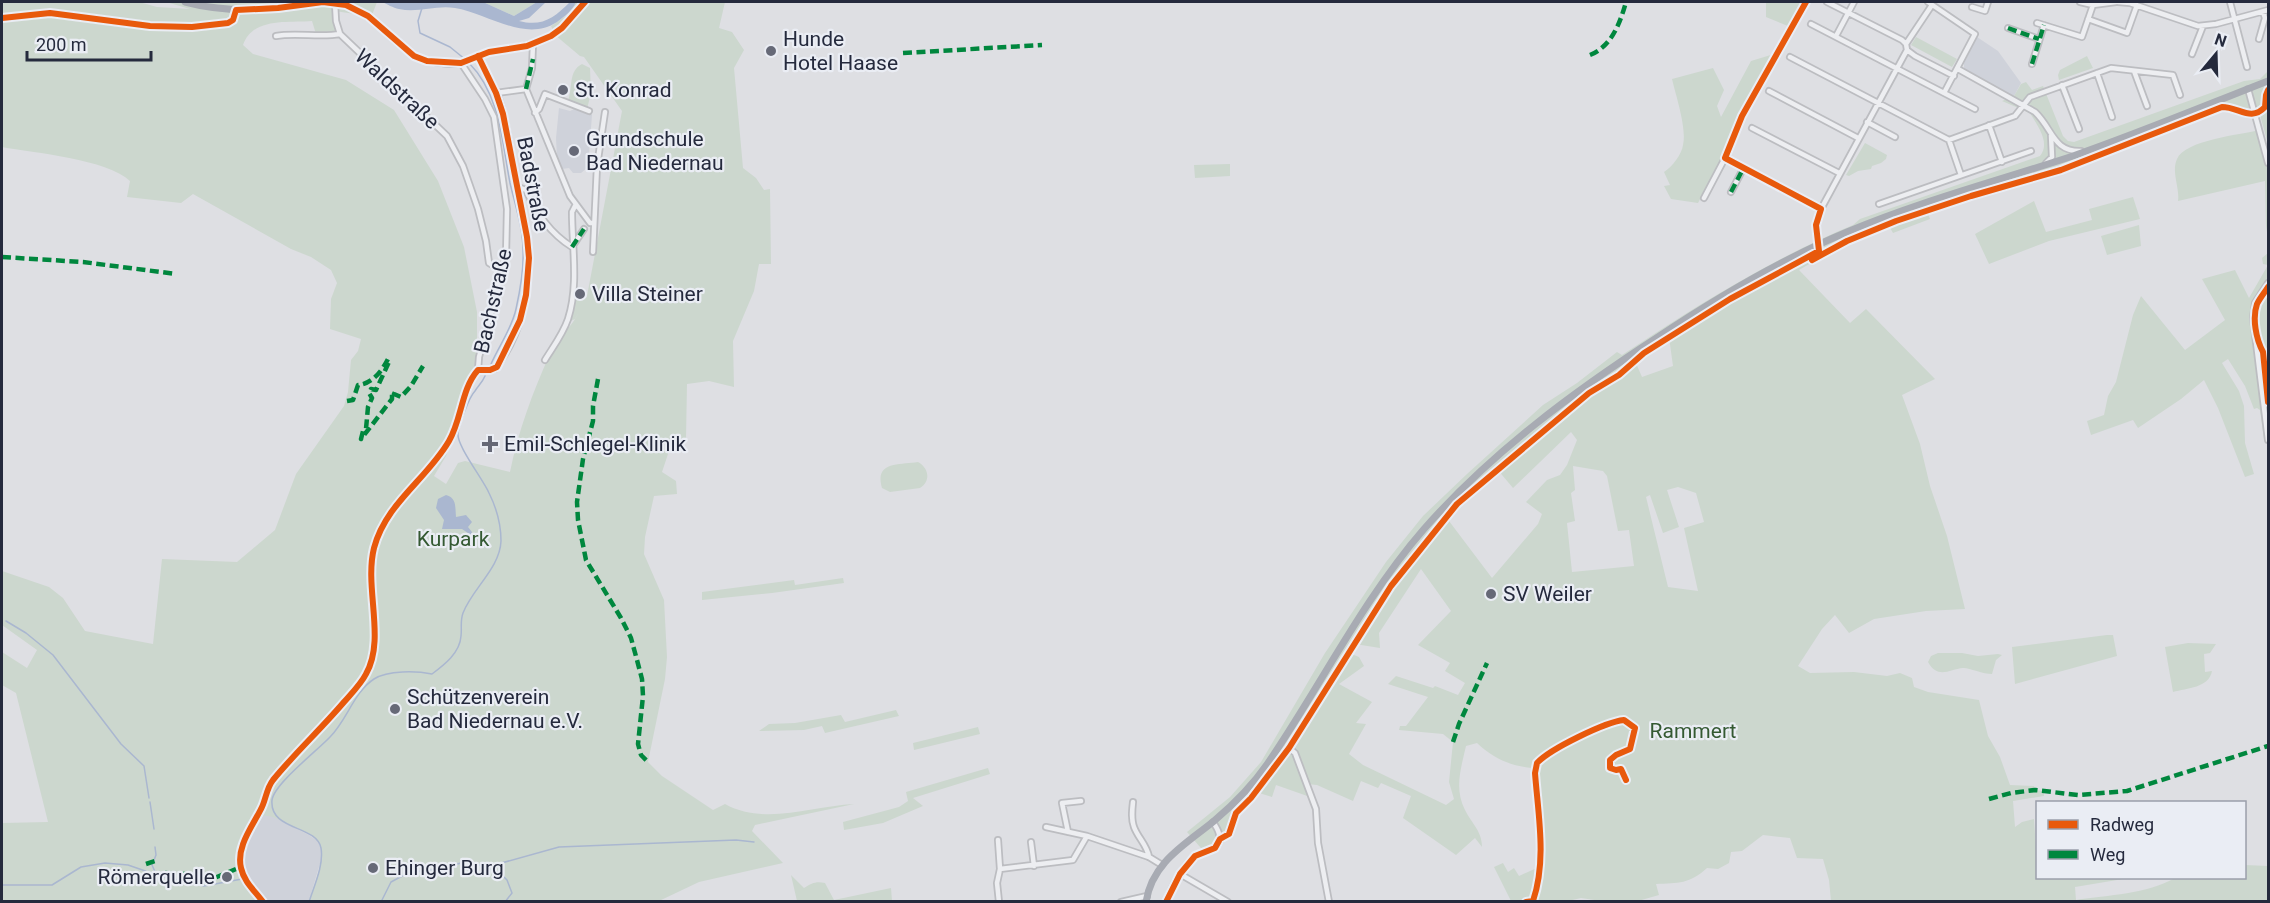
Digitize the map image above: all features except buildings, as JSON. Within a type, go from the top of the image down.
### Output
[{"type":"main road","points":[[185,2],[236,10],[278,8],[316,2],[346,5],[368,16],[406,50],[421,60],[463,62],[533,44],[562,28],[585,2]]},
{"type":"main road","points":[[1147,899],[1152,881],[1162,865],[1180,847],[1236,801],[1266,766],[1373,598],[1411,545],[1470,481],[1549,414],[1624,359],[1703,307],[1797,255],[1891,214],[2087,151],[2268,81]]},
{"type":"street","points":[[1704,198],[1725,158],[1742,116],[1806,2]]},
{"type":"street","points":[[1827,2],[1902,40],[1915,56],[1954,76]]},
{"type":"street","points":[[1836,36],[1854,2]]},
{"type":"street","points":[[1972,7],[1985,11],[1988,2]]},
{"type":"street","points":[[2080,2],[2093,5],[2130,2],[2193,25],[2203,26],[2266,11],[2259,39]]},
{"type":"street","points":[[2230,2],[2247,67]]},
{"type":"street","name":"Waldstraße","points":[[335,3],[336,21],[340,34],[447,136],[463,166],[478,209],[489,263],[503,271]]},
{"type":"street","points":[[1733,162],[1821,209],[1930,3],[1975,34],[1944,93]]},
{"type":"street","points":[[2037,23],[2082,37],[2093,5]]},
{"type":"street","points":[[2088,20],[2127,33],[2137,5]]},
{"type":"street","points":[[2,18],[50,13],[123,23],[192,27],[228,23],[233,20],[236,10]]},
{"type":"street","points":[[1811,24],[1975,109]]},
{"type":"street","points":[[2032,64],[2044,25]]},
{"type":"street","points":[[2192,54],[2203,26]]},
{"type":"street","points":[[2008,28],[2039,39]]},
{"type":"street","points":[[276,36],[293,33],[330,36],[340,34]]},
{"type":"street","points":[[533,44],[532,68],[526,89],[570,196],[590,223],[593,223]]},
{"type":"street","name":"Badstraße","points":[[476,57],[496,93],[503,114],[529,258],[523,309],[516,332],[497,367],[477,371]]},
{"type":"street","points":[[1790,57],[1949,140],[1961,175]]},
{"type":"street","name":"Bachstraße","points":[[463,62],[494,117],[507,209],[508,244],[477,371]]},
{"type":"street","points":[[1949,140],[2014,116],[2031,97],[2111,68],[2173,75],[2180,95]]},
{"type":"street","points":[[1958,69],[2041,118],[2060,146],[2069,151],[2087,151]]},
{"type":"street","points":[[2134,71],[2147,106]]},
{"type":"street","points":[[2097,73],[2112,117]]},
{"type":"street","points":[[2062,85],[2079,129]]},
{"type":"street","points":[[496,93],[526,89]]},
{"type":"street","points":[[2248,89],[2268,163]]},
{"type":"street","points":[[1769,91],[1858,138]]},
{"type":"street","points":[[535,113],[545,94],[589,111]]},
{"type":"street","points":[[593,252],[597,166],[605,112]]},
{"type":"street","points":[[1867,122],[1895,136]]},
{"type":"street","points":[[1989,126],[2002,162]]},
{"type":"street","points":[[1752,128],[1839,173]]},
{"type":"street","points":[[2040,166],[2052,157],[2050,132]]},
{"type":"street","points":[[2060,146],[2061,160]]},
{"type":"street","points":[[2053,147],[2061,160]]},
{"type":"street","points":[[1879,204],[2031,151]]},
{"type":"street","points":[[1731,192],[1743,169]]},
{"type":"street","points":[[518,187],[526,190],[534,207],[549,228],[572,246]]},
{"type":"street","points":[[545,360],[568,319],[574,278],[572,212],[576,204]]},
{"type":"street","points":[[572,246],[584,229]]},
{"type":"street","points":[[2268,283],[2255,303],[2253,318],[2268,440]]},
{"type":"street","points":[[1289,748],[1295,753],[1316,809],[1318,843],[1329,902]]},
{"type":"street","points":[[1068,832],[1062,803],[1081,801]]},
{"type":"street","points":[[1133,802],[1134,828],[1148,850],[1149,857]]},
{"type":"street","points":[[1166,902],[1180,874],[1195,855],[1215,848],[1219,843],[1219,836],[1210,824]]},
{"type":"street","points":[[1046,827],[1087,836],[1149,857],[1162,865]]},
{"type":"street","points":[[1000,869],[1073,860],[1087,836]]},
{"type":"street","points":[[998,840],[999,902]]},
{"type":"street","points":[[1031,842],[1034,866]]},
{"type":"street","points":[[1180,874],[1228,902]]},
{"type":"street","points":[[1121,902],[1137,896],[1147,899]]},
{"type":"street","points":[[1526,902],[1533,901]]},
{"type":"shaded area","points":[[1977,37],[1998,51],[2021,83],[2014,96],[1964,70],[1964,63]]},
{"type":"shaded area","points":[[559,108],[570,111],[576,108],[592,115],[588,167],[581,173],[573,173],[569,168],[562,169],[557,158]]},
{"type":"shaded area","points":[[267,814],[278,817],[283,822],[309,835],[318,841],[321,847],[321,860],[309,901],[263,901],[243,874],[240,862],[246,837],[256,816]]},
{"type":"green space","name":"Kurpark","points":[[2,2],[139,2],[157,7],[190,9],[166,2],[377,2],[372,15],[368,16],[335,11],[340,34],[316,34],[312,21],[272,23],[255,30],[243,45],[253,54],[346,80],[394,110],[438,181],[464,247],[477,312],[477,359],[469,399],[446,456],[434,476],[446,484],[458,463],[465,461],[510,472],[522,427],[544,368],[553,348],[575,319],[568,322],[575,299],[587,296],[622,111],[584,57],[555,35],[551,26],[567,15],[576,2],[725,2],[719,28],[732,32],[744,50],[734,68],[743,168],[756,178],[764,190],[770,189],[771,264],[759,264],[754,291],[733,341],[734,387],[709,381],[687,384],[686,438],[678,447],[671,445],[662,472],[676,481],[677,494],[654,496],[645,537],[644,554],[664,600],[667,657],[665,679],[648,762],[662,776],[713,810],[725,804],[756,814],[772,814],[854,804],[755,825],[752,831],[783,863],[699,882],[659,901],[309,901],[320,863],[319,843],[313,837],[274,818],[256,816],[244,840],[241,867],[250,886],[263,901],[2,901],[2,823],[48,822],[16,693],[2,685],[2,652],[27,668],[37,650],[2,625],[2,571],[49,587],[63,598],[85,631],[153,644],[162,559],[237,562],[275,530],[296,474],[344,406],[348,392],[351,360],[358,351],[361,339],[330,329],[331,299],[337,283],[331,270],[311,257],[291,249],[193,194],[181,203],[127,197],[130,181],[105,167],[69,158],[2,147]]},
{"type":"green space","points":[[483,2],[537,2],[514,16]]},
{"type":"green space","points":[[1766,2],[1806,2],[1793,28],[1766,17]]},
{"type":"green space","points":[[1916,37],[1957,59],[1952,67],[1911,45]]},
{"type":"green space","points":[[1774,54],[1737,121],[1722,157],[1698,203],[1671,199],[1664,186],[1670,185],[1664,172],[1679,156],[1684,138],[1672,79],[1713,68],[1724,90],[1717,106],[1721,117],[1751,61]]},
{"type":"green space","points":[[2087,56],[2093,68],[2059,80],[2060,70]]},
{"type":"green space","points":[[582,64],[590,68],[591,93],[587,109],[568,101],[573,75]]},
{"type":"green space","name":"Rammert","points":[[2268,71],[2268,144],[2260,115],[2253,118],[2230,108],[2222,108],[2061,172],[1927,211],[1930,219],[1893,233],[1889,226],[1843,246],[1799,270],[1850,323],[1866,309],[1935,379],[1902,395],[1920,444],[1930,486],[1947,536],[1965,609],[1926,611],[1874,619],[1849,633],[1835,615],[1822,629],[1798,666],[1810,673],[1854,672],[1887,676],[1900,673],[1912,678],[1914,687],[1928,692],[1979,700],[1988,736],[2000,757],[2010,785],[2034,786],[2035,790],[2044,791],[2044,796],[2013,801],[2015,827],[2022,822],[2034,819],[2036,879],[2123,879],[2075,887],[2076,900],[2140,891],[2173,879],[2246,879],[2246,865],[2268,866],[2268,901],[1831,901],[1829,880],[1823,859],[1797,858],[1790,838],[1763,835],[1742,851],[1731,852],[1729,863],[1718,869],[1707,868],[1683,882],[1656,884],[1659,895],[1638,901],[1601,901],[1581,898],[1568,901],[1511,901],[1494,867],[1503,863],[1508,872],[1514,868],[1519,876],[1539,867],[1541,839],[1535,768],[1504,761],[1490,754],[1477,743],[1466,746],[1459,786],[1462,802],[1482,841],[1482,847],[1475,838],[1456,855],[1403,818],[1411,796],[1381,783],[1378,788],[1361,781],[1353,801],[1317,785],[1307,784],[1313,798],[1276,785],[1272,797],[1256,792],[1240,808],[1223,845],[1214,853],[1207,855],[1187,832],[1230,797],[1261,762],[1325,653],[1386,562],[1423,516],[1543,405],[1577,383],[1617,352],[1622,355],[1734,284],[1792,253],[1853,225],[1860,219],[2040,156],[2044,140],[2030,113],[2002,101],[2014,96],[2021,84],[2026,82],[2032,90],[2043,86],[2063,136],[2068,141],[2074,142],[2244,81],[2260,79]],"holes":[[[1669,337],[1673,366],[1642,377],[1635,361]],[[1571,432],[1577,440],[1567,465],[1560,475],[1547,480],[1526,502],[1542,514],[1538,524],[1492,578],[1446,517],[1457,504],[1497,469],[1513,488]],[[1573,466],[1603,471],[1607,476],[1618,531],[1629,530],[1634,566],[1572,572],[1567,523],[1575,521],[1571,493],[1575,490]],[[1678,487],[1696,493],[1704,522],[1684,528],[1698,591],[1668,587],[1646,497],[1650,495],[1663,533],[1679,527],[1667,490]],[[1421,569],[1451,611],[1418,645],[1450,663],[1445,671],[1465,683],[1458,695],[1435,686],[1433,688],[1396,676],[1388,684],[1428,697],[1406,726],[1400,726],[1399,730],[1443,734],[1453,742],[1449,782],[1454,799],[1446,805],[1363,765],[1349,754],[1366,724],[1356,723],[1372,702],[1339,684],[1364,666],[1359,657],[1349,653],[1355,644],[1380,648],[1379,633]]]},
{"type":"green space","points":[[2259,130],[2268,163],[2268,238],[2265,181],[2178,201],[2175,175],[2177,159],[2191,147],[2214,139]]},
{"type":"green space","points":[[1865,143],[1887,155],[1886,159],[1872,166],[1871,169],[1846,175]]},
{"type":"green space","points":[[1230,164],[1230,176],[1195,178],[1194,165]]},
{"type":"green space","points":[[2133,197],[2140,219],[2049,241],[1989,264],[1975,234],[2034,201],[2046,232],[2092,220],[2089,209]]},
{"type":"green space","points":[[2139,225],[2141,246],[2107,255],[2101,236]]},
{"type":"green space","points":[[2268,253],[2268,265],[2263,264],[2262,258]]},
{"type":"green space","points":[[2268,265],[2268,440],[2264,439],[2260,410],[2254,409],[2245,386],[2228,359],[2222,363],[2239,391],[2244,406],[2245,443],[2254,474],[2245,477],[2218,408],[2204,380],[2181,399],[2138,428],[2133,420],[2091,435],[2087,421],[2104,415],[2108,396],[2116,382],[2133,315],[2141,296],[2185,350],[2225,320],[2202,279],[2235,270],[2249,298]]},
{"type":"green space","points":[[918,462],[927,475],[926,482],[920,488],[890,492],[882,488],[881,479],[885,469],[897,464]]},
{"type":"green space","points":[[843,578],[844,583],[702,600],[702,592],[794,580],[795,585]]},
{"type":"green space","points":[[2113,635],[2117,656],[2015,684],[2012,647]]},
{"type":"green space","points":[[2188,643],[2216,644],[2210,653],[2204,654],[2205,672],[2212,671],[2207,681],[2202,684],[2173,692],[2165,647]]},
{"type":"green space","points":[[1938,653],[2002,655],[1996,660],[1992,674],[1965,668],[1944,672],[1936,671],[1928,662],[1931,656]]},
{"type":"green space","points":[[896,710],[899,716],[825,733],[822,726],[804,730],[759,731],[769,724],[795,723],[841,715],[845,722]]},
{"type":"green space","points":[[978,727],[980,734],[914,750],[913,743]]},
{"type":"green space","points":[[988,768],[990,774],[913,798],[923,806],[883,823],[844,830],[843,822],[899,807],[908,801],[906,792]]},
{"type":"green space","points":[[791,875],[804,888],[814,883],[825,883],[834,900],[891,888],[892,901],[797,901]]},
{"type":"water","points":[[382,2],[483,2],[514,16],[537,2],[546,2],[529,18],[519,21],[534,23],[547,20],[559,13],[570,2],[576,2],[570,11],[557,22],[545,28],[532,29],[506,25],[455,8],[406,10]]},
{"type":"water","points":[[446,495],[454,501],[456,517],[466,515],[472,522],[468,527],[472,532],[471,535],[462,529],[442,529],[444,520],[436,508],[438,499]]},
{"type":"waterway","points":[[422,8],[418,21],[420,33],[450,47],[466,60]]},
{"type":"waterway","points":[[469,63],[487,89],[498,119],[523,241],[522,272],[516,309],[491,364]]},
{"type":"waterway","points":[[309,902],[320,868],[321,848],[318,841],[311,835],[285,823],[278,817],[273,810],[272,800],[275,793],[288,776],[330,737],[361,691],[374,679],[395,673],[432,674],[451,658],[460,642],[463,613],[467,604],[496,560],[501,541],[498,516],[486,487],[461,445],[458,433],[470,399],[485,376]]},
{"type":"waterway","points":[[6,621],[26,633],[53,655],[121,744],[144,766],[149,798]]},
{"type":"waterway","points":[[150,802],[154,829]]},
{"type":"waterway","points":[[487,867],[559,847],[736,840],[754,842]]},
{"type":"waterway","points":[[155,847],[156,855],[152,865],[156,874]]},
{"type":"waterway","points":[[381,902],[391,882],[404,875],[441,869],[464,862],[475,863],[500,873],[507,880],[512,893],[505,902]]},
{"type":"waterway","points":[[2,885],[52,885],[81,867],[105,863],[128,865],[157,875],[204,886],[242,879],[260,902]]},
{"type":"marked path","points":[[1590,55],[1604,46],[1614,33],[1626,2]]},
{"type":"marked path","points":[[2032,64],[2044,25]]},
{"type":"marked path","points":[[2008,28],[2039,39]]},
{"type":"marked path","points":[[903,53],[1042,45]]},
{"type":"marked path","points":[[526,89],[533,59]]},
{"type":"marked path","points":[[1731,192],[1743,169]]},
{"type":"marked path","points":[[572,247],[584,229]]},
{"type":"marked path","points":[[2,257],[83,262],[176,274]]},
{"type":"marked path","points":[[347,401],[353,400],[358,385],[376,376],[388,359],[389,362],[376,390],[371,389],[369,393],[372,398],[368,407],[366,429],[361,439],[392,399],[392,394],[395,392],[394,394],[401,397],[423,366]]},
{"type":"marked path","points":[[598,379],[593,421],[583,459],[577,502],[578,520],[586,560],[631,638],[642,679],[643,696],[638,744],[641,755],[648,762]]},
{"type":"marked path","points":[[1453,742],[1487,663]]},
{"type":"marked path","points":[[1989,799],[2035,790],[2078,795],[2127,791],[2268,746]]},
{"type":"marked path","points":[[146,864],[155,861]]},
{"type":"marked path","points":[[165,873],[185,874],[205,882],[236,869]]},
{"type":"cycle path","points":[[2,18],[50,13],[150,26],[192,27],[228,23],[233,20],[236,10],[278,8],[323,2],[346,5],[368,16],[414,56],[427,61],[461,63],[489,52],[527,46],[551,36],[562,28],[585,2]]},
{"type":"cycle path","points":[[1166,902],[1180,874],[1195,856],[1215,848],[1220,839],[1229,834],[1236,813],[1251,798],[1289,748],[1391,586],[1457,504],[1589,393],[1619,375],[1644,353],[1730,299],[1819,251],[1816,225],[1821,209],[1725,158],[1742,116],[1806,2]]},
{"type":"cycle path","points":[[263,902],[242,873],[240,860],[243,845],[263,806],[273,780],[353,692],[366,674],[372,660],[374,645],[371,580],[374,548],[380,532],[397,504],[440,455],[449,441],[472,378],[478,370],[490,370],[497,367],[520,320],[526,295],[529,258],[527,237],[503,114],[496,93],[478,56]]},
{"type":"cycle path","points":[[1812,260],[1847,241],[1896,221],[2061,170],[2222,107],[2250,114],[2255,113],[2265,107],[2268,90]]},
{"type":"cycle path","points":[[2268,287],[2257,304],[2255,316],[2258,341],[2263,352],[2268,402]]},
{"type":"cycle path","points":[[1526,902],[1533,901],[1540,869],[1541,853],[1535,773],[1537,763],[1578,737],[1624,720],[1635,728],[1630,749],[1610,760],[1610,768],[1621,769],[1626,780]]},
{"type":"place","name":"Hunde Hotel Haase","points":[[771,51]]},
{"type":"place","name":"St. Konrad","points":[[563,90]]},
{"type":"place","name":"Grundschule Bad Niedernau","points":[[574,151]]},
{"type":"place","name":"Villa Steiner","points":[[580,294]]},
{"type":"place","name":"Emil-Schlegel-Klinik","points":[[490,444]]},
{"type":"place","name":"SV Weiler","points":[[1491,594]]},
{"type":"place","name":"Schützenverein Bad Niedernau e.V.","points":[[395,709]]},
{"type":"place","name":"Ehinger Burg","points":[[373,868]]},
{"type":"place","name":"Römerquelle","points":[[227,877]]}]
